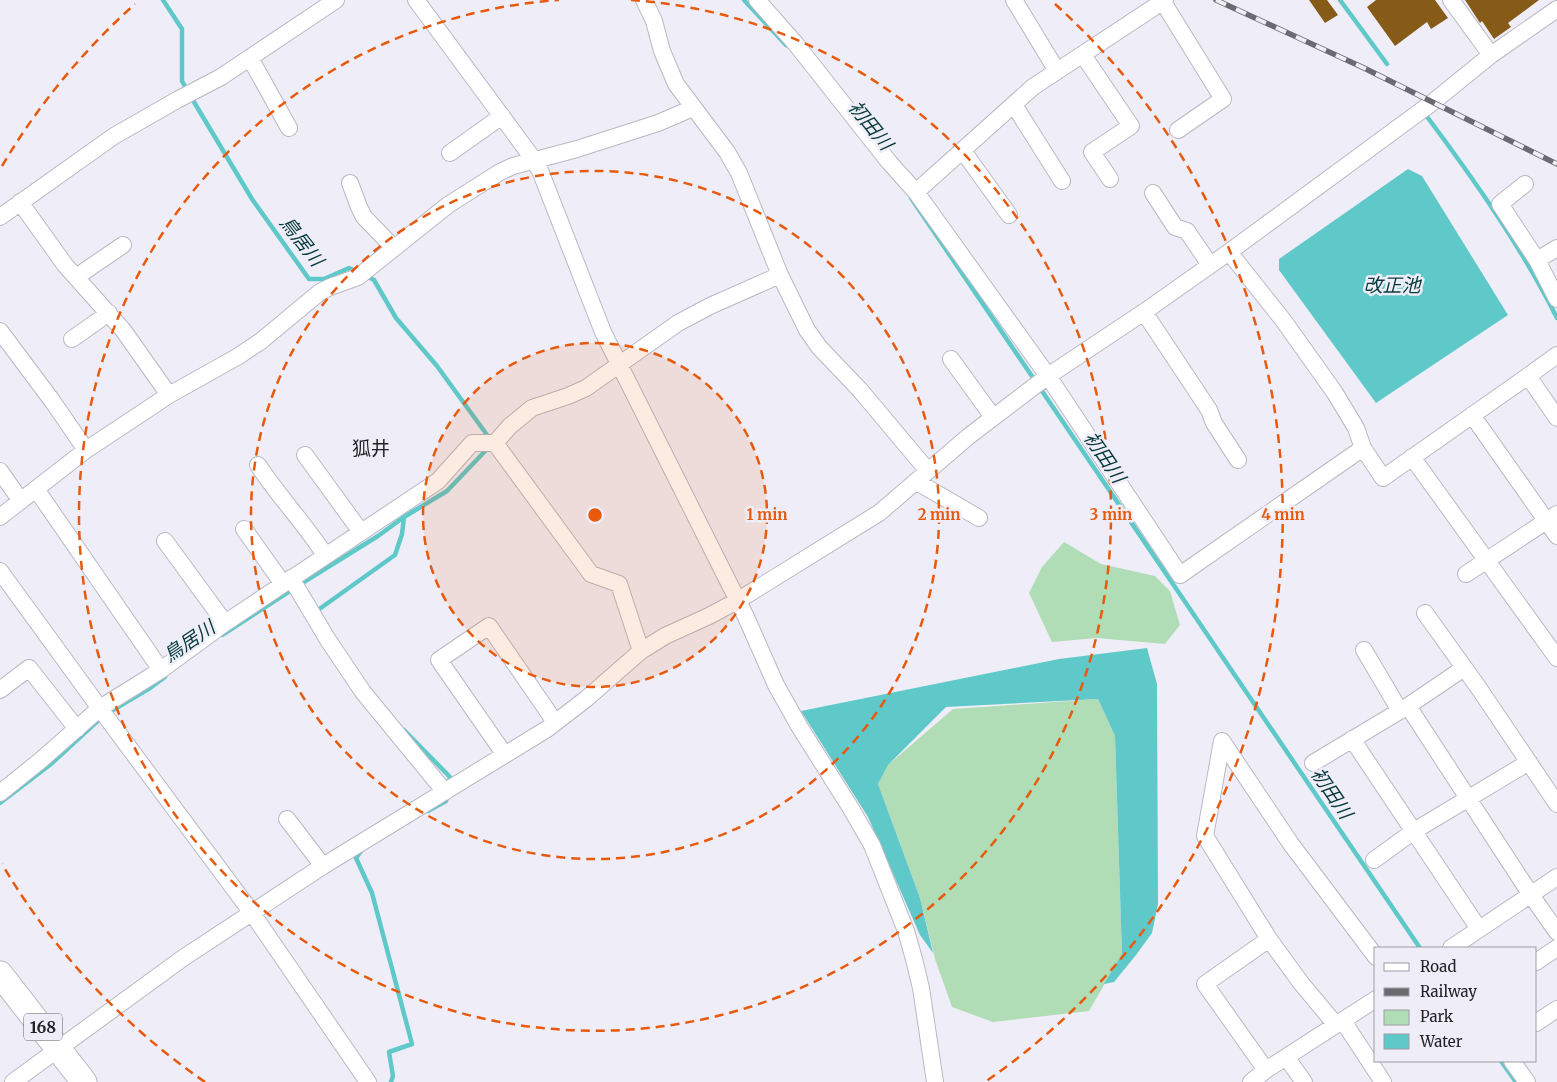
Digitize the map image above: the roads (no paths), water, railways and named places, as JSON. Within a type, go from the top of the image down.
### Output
[{"type":"highway","name":"168","points":[[0,974],[84,1082]]},
{"type":"street","points":[[0,217],[94,150],[177,100],[221,77],[336,0]]},
{"type":"street","points":[[416,0],[534,160],[541,173],[592,307],[787,706],[872,845],[906,931],[922,988],[935,1082]]},
{"type":"street","points":[[644,0],[654,21],[668,67],[676,84],[728,152],[739,173],[780,275],[807,330],[819,347],[860,390],[922,477],[979,518]]},
{"type":"street","points":[[757,0],[795,43],[889,162],[916,192],[1048,376],[1180,575],[1363,448]]},
{"type":"street","points":[[1014,0],[1057,71]]},
{"type":"street","points":[[1451,0],[1491,55]]},
{"type":"street","points":[[916,192],[1033,87],[1164,1],[1223,100],[1178,130]]},
{"type":"street","points":[[13,1082],[183,958],[323,866],[505,756],[555,722],[586,700],[641,651],[665,636],[737,601],[879,513],[993,417],[1033,387],[1210,265],[1433,102],[1491,55],[1557,9]]},
{"type":"street","points":[[1083,55],[1131,126],[1092,152],[1110,179]]},
{"type":"street","points":[[250,58],[288,128]]},
{"type":"street","points":[[1014,105],[1062,181]]},
{"type":"street","points":[[0,517],[86,450],[170,395],[236,357],[261,340],[320,292],[358,277],[448,205],[500,172],[658,123],[693,108]]},
{"type":"street","points":[[450,153],[502,116]]},
{"type":"street","points":[[963,151],[1009,215]]},
{"type":"street","points":[[350,183],[364,217],[394,248]]},
{"type":"street","points":[[1525,184],[1500,204],[1537,260],[1557,299]]},
{"type":"street","points":[[1153,193],[1175,227],[1187,231],[1210,265]]},
{"type":"street","points":[[20,202],[60,259],[110,314],[135,345],[170,395]]},
{"type":"street","points":[[76,277],[123,245]]},
{"type":"street","points":[[1537,260],[1557,248]]},
{"type":"street","points":[[1228,252],[1283,320],[1335,393],[1356,428],[1363,448],[1383,478],[1557,355]]},
{"type":"street","points":[[0,792],[77,729],[103,713],[225,623],[291,584],[325,555],[438,481],[472,443],[495,443],[510,426],[532,408],[578,392],[678,323],[710,306],[780,275]]},
{"type":"street","points":[[1144,312],[1209,410],[1214,423],[1238,460]]},
{"type":"street","points":[[72,339],[110,314]]},
{"type":"street","points":[[0,332],[53,402],[86,450]]},
{"type":"street","points":[[951,359],[993,417]]},
{"type":"street","points":[[1528,376],[1557,418]]},
{"type":"street","points":[[1472,415],[1552,517],[1557,536]]},
{"type":"street","points":[[495,443],[591,574],[619,584],[641,651]]},
{"type":"street","points":[[305,455],[361,532]]},
{"type":"street","points":[[1412,457],[1557,658]]},
{"type":"street","points":[[258,465],[275,490],[310,531],[325,555]]},
{"type":"street","points":[[0,471],[21,501]]},
{"type":"street","points":[[36,489],[161,670]]},
{"type":"street","points":[[1466,574],[1552,517]]},
{"type":"street","points":[[244,529],[291,584],[363,692],[448,790]]},
{"type":"street","points":[[166,540],[225,623]]},
{"type":"street","points":[[0,571],[252,913],[368,1082]]},
{"type":"street","points":[[1424,613],[1557,804]]},
{"type":"street","points":[[505,756],[439,660],[489,626],[555,722]]},
{"type":"street","points":[[1364,650],[1468,798],[1557,932]]},
{"type":"street","points":[[0,690],[29,668],[77,729]]},
{"type":"street","points":[[1313,763],[1404,709],[1464,668]]},
{"type":"street","points":[[1352,739],[1479,929]]},
{"type":"street","points":[[1374,954],[1292,844],[1222,741],[1204,836],[1269,938],[1301,983],[1339,1023],[1383,1082]]},
{"type":"street","points":[[1374,860],[1414,831],[1528,762]]},
{"type":"street","points":[[287,819],[323,866]]},
{"type":"street","points":[[1452,947],[1557,877]]},
{"type":"street","points":[[1266,1070],[1205,984],[1269,938]]},
{"type":"street","points":[[1537,961],[1557,948]]},
{"type":"street","points":[[1251,1082],[1266,1070],[1374,1000]]},
{"type":"street","points":[[1537,1022],[1557,1009]]},
{"type":"street","points":[[1286,1057],[1304,1082]]},
{"type":"street","points":[[1513,1062],[1528,1082]]},
{"type":"water","name":"改正池","points":[[1408,169],[1422,176],[1508,315],[1376,403],[1279,270],[1279,259]]},
{"type":"water","points":[[1147,648],[1157,684],[1158,904],[1152,933],[1114,982],[1104,984],[1122,954],[1115,736],[1098,699],[946,707],[888,765],[878,784],[920,898],[933,953],[920,935],[868,817],[801,711],[1059,659]]},
{"type":"waterway","name":"鳥居川","points":[[163,0],[182,29],[182,81],[187,90]]},
{"type":"waterway","name":"初田川","points":[[744,0],[786,45]]},
{"type":"waterway","points":[[1340,0],[1387,64]]},
{"type":"waterway","name":"鳥居川","points":[[191,97],[252,199],[309,279],[324,279],[349,268],[358,272]]},
{"type":"waterway","points":[[1425,114],[1496,213],[1528,265],[1557,318]]},
{"type":"waterway","name":"初田川","points":[[911,198],[1419,947]]},
{"type":"waterway","name":"鳥居川","points":[[365,275],[374,280],[396,318],[437,366],[490,439]]},
{"type":"waterway","points":[[319,614],[318,610],[395,555],[402,534],[404,517],[447,491],[489,447]]},
{"type":"waterway","name":"鳥居川","points":[[299,585],[378,536],[404,517]]},
{"type":"waterway","name":"鳥居川","points":[[222,635],[293,589]]},
{"type":"waterway","name":"鳥居川","points":[[108,713],[165,677]]},
{"type":"waterway","name":"鳥居川","points":[[0,803],[51,764],[102,717]]},
{"type":"waterway","points":[[404,730],[450,777],[448,784]]},
{"type":"waterway","points":[[428,811],[446,801],[446,797]]},
{"type":"waterway","points":[[362,850],[356,858],[372,893],[412,1044],[389,1052],[393,1076],[391,1082]]},
{"type":"waterway","name":"初田川","points":[[1502,1062],[1516,1082]]},
{"type":"railway","points":[[1216,0],[1364,68],[1557,164]]},
{"type":"district","name":"狐井","points":[[371,448]]}]
